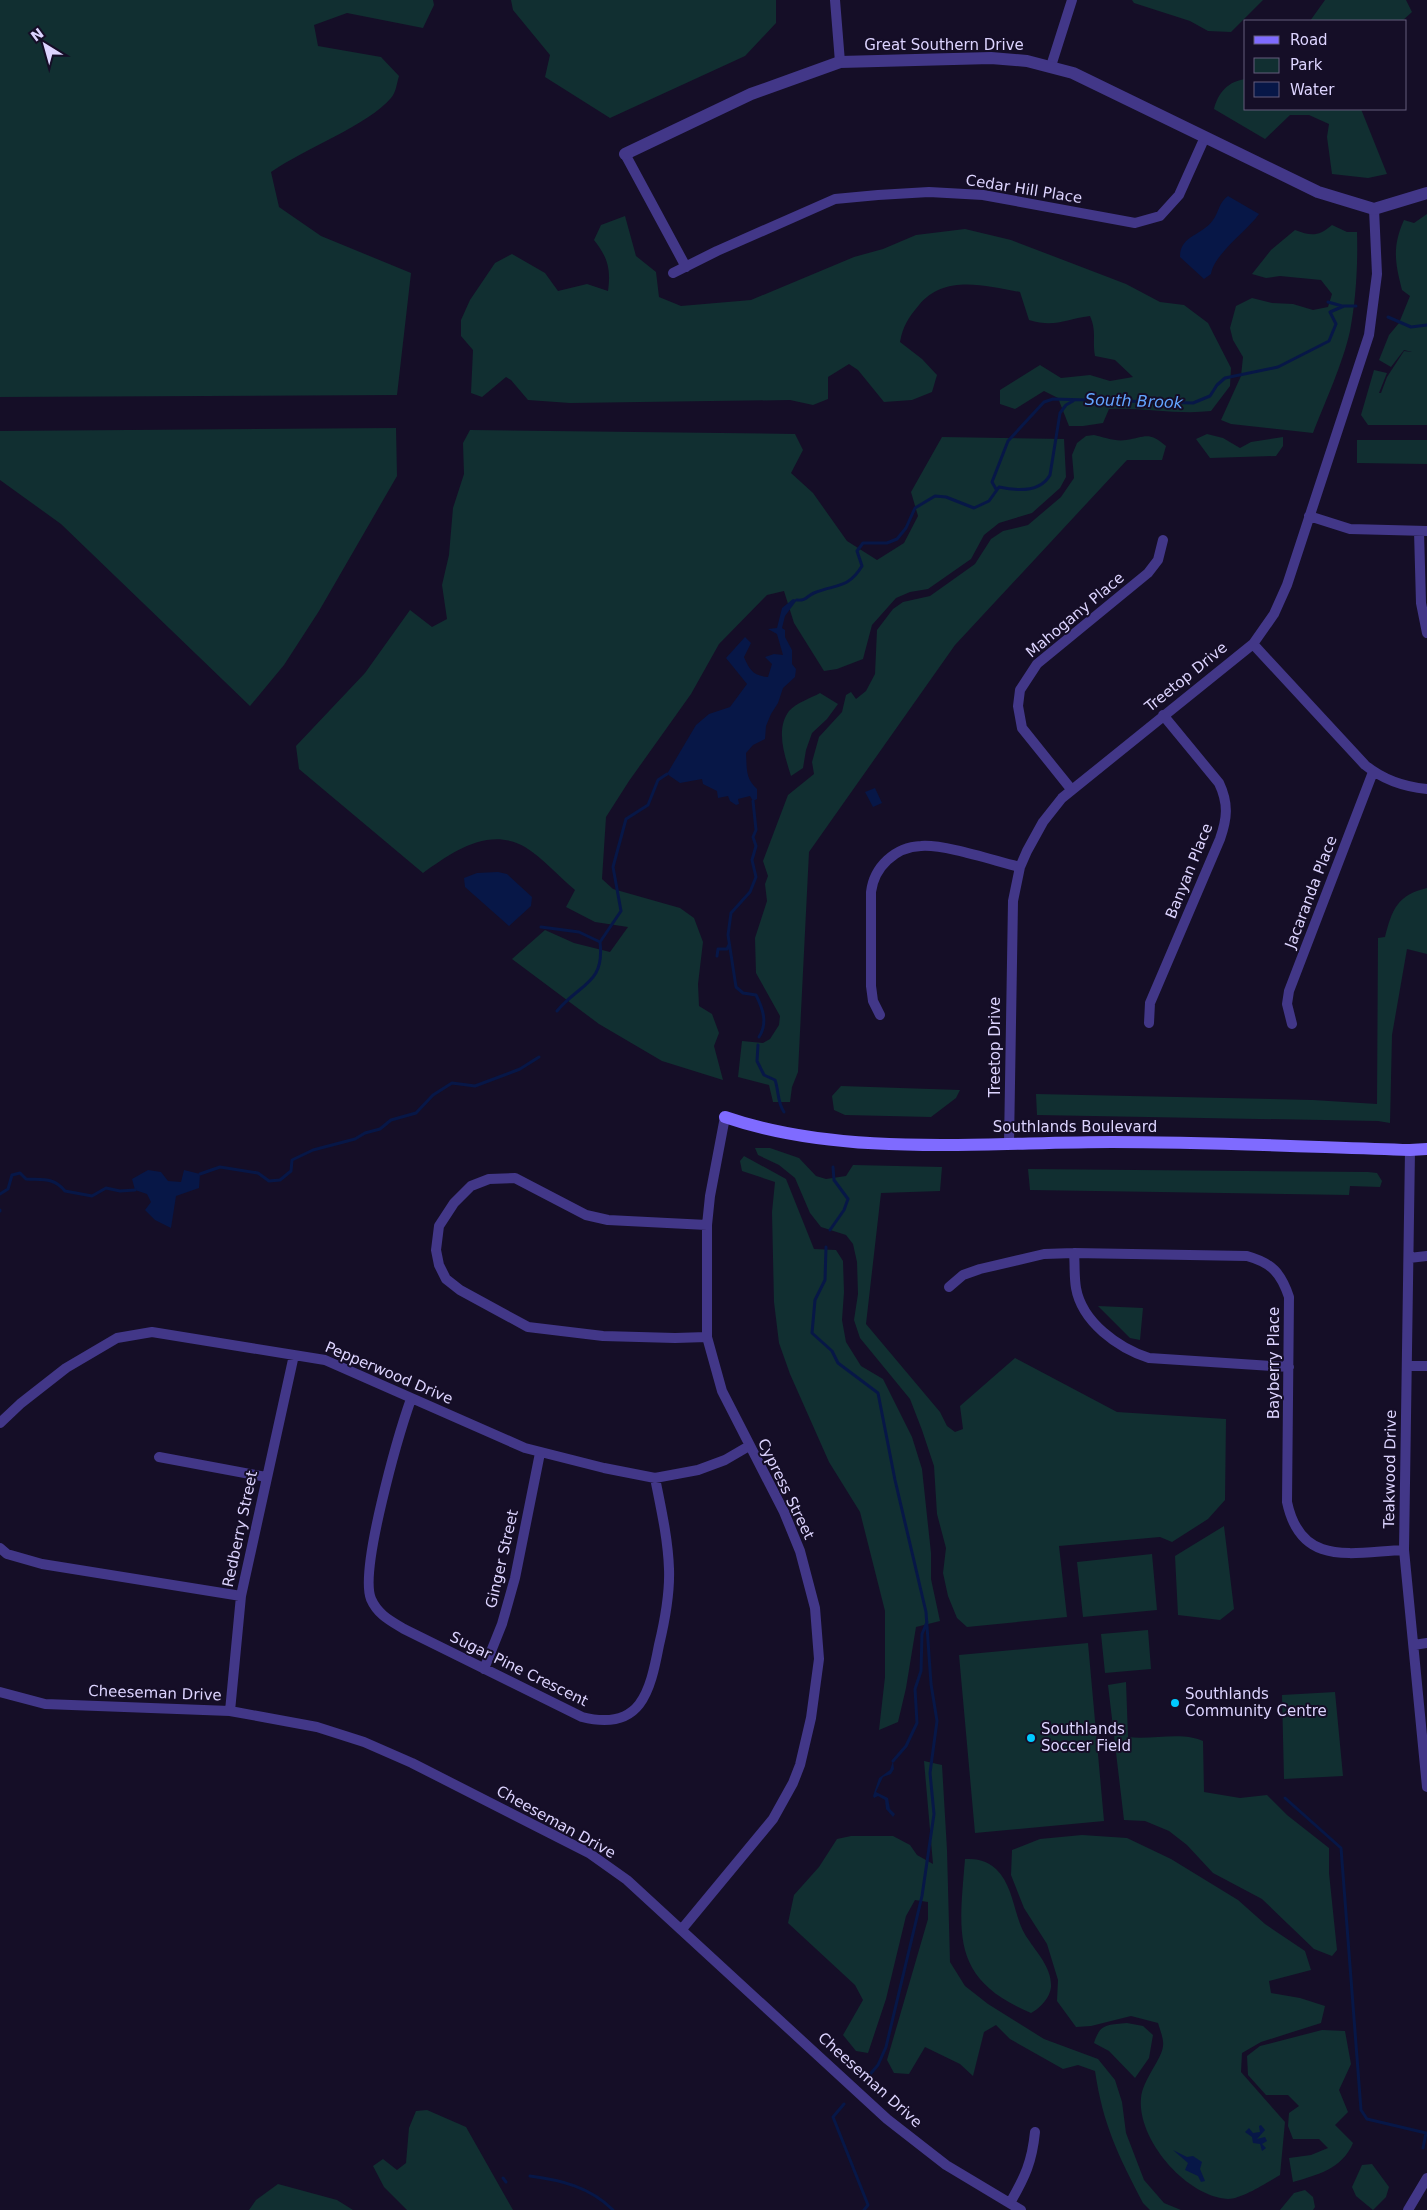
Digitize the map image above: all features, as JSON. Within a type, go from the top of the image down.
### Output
[{"type":"main road","name":"Southlands Boulevard","points":[[725,1117],[749,1125],[843,1141],[1009,1144],[1170,1143],[1427,1149]]},
{"type":"street","points":[[835,0],[840,62]]},
{"type":"street","points":[[1051,66],[1072,0]]},
{"type":"street","name":"Great Southern Drive","points":[[625,154],[751,94],[840,62],[991,58],[1027,61],[1073,73],[1318,192],[1374,209]]},
{"type":"street","name":"Cedar Hill Place","points":[[673,273],[835,199],[878,194],[929,192],[983,195],[1135,223],[1160,216],[1179,195],[1204,137]]},
{"type":"street","points":[[625,154],[686,267]]},
{"type":"street","points":[[1374,209],[1427,193]]},
{"type":"street","name":"Treetop Drive","points":[[1009,1144],[1011,918],[1020,868],[1043,822],[1071,789],[1253,644],[1274,614],[1287,585],[1365,348],[1371,323],[1377,274],[1374,209]]},
{"type":"street","points":[[1309,516],[1350,528],[1423,531],[1421,603],[1427,633]]},
{"type":"street","name":"Mahogany Place","points":[[1071,789],[1022,728],[1018,714],[1020,690],[1037,664],[1148,573],[1161,552],[1162,540]]},
{"type":"street","points":[[1253,644],[1348,749],[1373,772],[1400,784],[1427,789]]},
{"type":"street","name":"Banyan Place","points":[[1149,1023],[1150,1003],[1220,839],[1227,812],[1224,795],[1219,783],[1163,716]]},
{"type":"street","name":"Jacaranda Place","points":[[1292,1024],[1287,1004],[1289,991],[1373,772]]},
{"type":"street","points":[[880,1015],[873,1001],[870,982],[871,892],[875,877],[884,863],[903,850],[922,846],[1020,868]]},
{"type":"street","name":"Cypress Street","points":[[682,1929],[773,1819],[800,1765],[814,1698],[819,1660],[812,1592],[800,1551],[784,1512],[722,1391],[707,1337],[707,1226],[710,1196],[725,1117]]},
{"type":"street","name":"Teakwood Drive","points":[[1410,1150],[1404,1550],[1426,1756],[1427,1787]]},
{"type":"street","points":[[707,1226],[608,1220],[586,1216],[515,1178],[489,1179],[471,1186],[454,1203],[439,1226],[436,1250],[439,1265],[446,1279],[460,1290],[528,1327],[603,1336],[707,1337]]},
{"type":"street","points":[[1074,1253],[1076,1288],[1081,1303],[1105,1333],[1132,1352],[1149,1358],[1289,1367]]},
{"type":"street","name":"Bayberry Place","points":[[949,1287],[962,1275],[988,1266],[1044,1254],[1247,1256],[1263,1261],[1284,1281],[1290,1298],[1287,1502],[1290,1516],[1298,1531],[1317,1549],[1328,1552],[1404,1550]]},
{"type":"street","points":[[1409,1258],[1427,1256]]},
{"type":"street","name":"Pepperwood Drive","points":[[0,1422],[66,1368],[116,1338],[152,1332],[325,1360],[411,1399],[540,1453],[655,1478],[698,1470],[725,1460],[749,1446]]},
{"type":"street","name":"Redberry Street","points":[[230,1712],[241,1596],[294,1355]]},
{"type":"street","points":[[1408,1366],[1427,1366]]},
{"type":"street","name":"Sugar Pine Crescent","points":[[411,1399],[395,1446],[368,1576],[368,1588],[379,1613],[404,1629],[582,1718],[611,1721],[623,1718],[634,1710],[646,1696],[654,1676],[669,1595],[667,1546],[655,1478]]},
{"type":"street","name":"Ginger Street","points":[[484,1669],[502,1624],[512,1588],[540,1453]]},
{"type":"street","points":[[159,1457],[266,1477]]},
{"type":"street","points":[[0,1548],[7,1554],[42,1564],[241,1596]]},
{"type":"street","points":[[1414,1645],[1427,1643]]},
{"type":"street","name":"Cheeseman Drive","points":[[0,1692],[45,1704],[230,1712],[318,1727],[364,1742],[412,1763],[588,1853],[627,1880],[887,2119],[946,2165],[1021,2210]]},
{"type":"street","points":[[1010,2203],[1027,2174],[1032,2158],[1035,2132]]},
{"type":"street","points":[[1408,2210],[1427,2178]]},
{"type":"green space","points":[[0,0],[433,0],[434,5],[423,28],[347,13],[314,25],[318,46],[381,57],[399,76],[396,87],[391,98],[367,118],[271,172],[279,207],[321,236],[411,273],[397,395],[0,397]]},
{"type":"green space","points":[[511,0],[776,0],[776,23],[745,56],[610,118],[545,77],[550,55],[513,10]]},
{"type":"green space","points":[[1132,0],[1263,0],[1231,32],[1208,31],[1190,21],[1134,3]]},
{"type":"green space","points":[[1325,0],[1406,0],[1412,12],[1403,20],[1311,20]]},
{"type":"green space","points":[[1244,79],[1244,110],[1361,110],[1387,174],[1368,178],[1332,174],[1327,137],[1329,124],[1309,115],[1290,115],[1265,139],[1214,109],[1221,93],[1229,85]]},
{"type":"green space","points":[[1427,214],[1427,425],[1368,425],[1361,415],[1374,370],[1387,373],[1379,393],[1381,393],[1387,377],[1404,351],[1412,352],[1404,350],[1391,367],[1379,360],[1389,335],[1399,323],[1410,296],[1402,290],[1396,263],[1396,247],[1400,230],[1404,220],[1414,223]]},
{"type":"green space","points":[[625,216],[636,256],[656,272],[659,297],[681,306],[751,300],[854,257],[883,249],[916,235],[965,229],[1011,240],[1126,284],[1160,302],[1184,305],[1208,323],[1231,368],[1230,386],[1211,411],[1109,409],[1103,423],[1083,426],[1069,426],[1058,398],[1044,391],[1015,409],[1000,404],[1000,390],[1040,365],[1061,378],[1090,375],[1110,381],[1133,377],[1115,360],[1095,356],[1093,327],[1090,316],[1053,323],[1029,320],[1020,292],[980,285],[966,285],[941,289],[929,295],[915,310],[904,327],[900,342],[922,359],[937,375],[932,392],[912,400],[884,402],[858,370],[849,364],[828,377],[828,399],[813,405],[790,400],[570,403],[528,400],[511,380],[506,377],[482,397],[471,393],[473,350],[461,336],[461,320],[470,300],[495,263],[512,254],[545,273],[558,291],[587,284],[608,291],[609,270],[603,252],[594,240],[601,225]]},
{"type":"green space","points":[[1332,225],[1347,232],[1357,232],[1355,294],[1347,343],[1313,433],[1231,424],[1221,420],[1241,376],[1243,357],[1233,340],[1230,328],[1236,306],[1252,298],[1272,303],[1293,304],[1313,310],[1328,307],[1332,294],[1321,280],[1280,276],[1266,278],[1252,274],[1271,250],[1295,230],[1314,234],[1323,232]]},
{"type":"green space","points":[[396,428],[397,476],[319,611],[284,665],[250,706],[61,524],[0,480],[0,431]]},
{"type":"green space","points":[[470,430],[795,434],[803,450],[791,473],[813,493],[847,541],[877,560],[904,543],[918,516],[911,492],[942,437],[1064,439],[1066,477],[1060,488],[1032,513],[999,523],[984,535],[971,559],[928,589],[910,592],[896,598],[872,625],[863,659],[837,669],[824,671],[794,623],[784,591],[767,595],[719,644],[691,694],[629,781],[606,817],[602,879],[613,889],[680,908],[694,918],[703,942],[698,984],[699,1006],[712,1014],[719,1033],[714,1046],[723,1080],[662,1061],[599,1024],[512,959],[545,930],[574,943],[610,952],[628,927],[595,922],[566,907],[575,890],[532,851],[511,841],[485,840],[459,850],[423,873],[299,769],[296,746],[365,673],[410,610],[432,627],[447,619],[442,585],[449,555],[453,508],[464,474],[463,443]]},
{"type":"green space","points":[[1207,434],[1223,438],[1240,448],[1251,442],[1283,437],[1283,446],[1276,456],[1210,458],[1196,439]]},
{"type":"green space","points":[[1094,435],[1118,440],[1147,436],[1155,438],[1166,446],[1162,460],[1127,460],[955,645],[809,852],[798,1072],[792,1087],[790,1102],[773,1102],[769,1085],[738,1077],[742,1041],[763,1043],[770,1039],[779,1025],[780,1016],[756,973],[755,938],[767,901],[765,884],[768,876],[763,861],[788,795],[814,774],[812,762],[819,737],[842,712],[846,695],[851,692],[856,699],[866,691],[875,674],[877,630],[893,609],[903,602],[930,596],[975,564],[991,539],[1003,531],[1028,525],[1061,497],[1074,478],[1072,455],[1077,443],[1086,436]]},
{"type":"green space","points":[[1357,440],[1427,440],[1427,464],[1357,463]]},
{"type":"green space","points":[[820,693],[838,704],[827,719],[812,733],[806,750],[803,768],[791,776],[782,743],[785,718],[789,711],[796,706]]},
{"type":"green space","points":[[1427,888],[1427,954],[1407,949],[1392,1035],[1390,1123],[1378,1121],[1037,1115],[1036,1094],[1313,1100],[1377,1104],[1378,938],[1385,937],[1393,911],[1402,899]]},
{"type":"green space","points":[[841,1086],[960,1090],[956,1098],[931,1117],[845,1115],[834,1110],[832,1096]]},
{"type":"green space","points":[[755,1148],[770,1148],[799,1158],[816,1176],[826,1179],[846,1176],[853,1165],[942,1167],[940,1191],[881,1193],[866,1324],[940,1412],[947,1426],[955,1432],[963,1429],[960,1406],[1015,1358],[1117,1412],[1226,1419],[1225,1500],[1208,1519],[1172,1542],[1160,1537],[1059,1546],[1067,1617],[967,1627],[957,1618],[948,1596],[943,1573],[946,1548],[937,1514],[934,1466],[922,1430],[910,1399],[860,1338],[854,1320],[858,1294],[857,1262],[853,1244],[846,1235],[821,1227],[810,1213],[795,1178],[779,1165],[758,1155]]},
{"type":"green space","points":[[744,1156],[786,1179],[814,1249],[836,1250],[843,1261],[844,1292],[842,1320],[846,1342],[861,1366],[883,1379],[912,1437],[922,1469],[931,1553],[931,1579],[940,1621],[916,1627],[906,1688],[898,1722],[879,1730],[885,1677],[885,1611],[860,1512],[829,1462],[790,1374],[779,1343],[774,1302],[772,1212],[775,1182],[742,1171],[740,1161]]},
{"type":"green space","points":[[1028,1169],[1368,1172],[1377,1173],[1382,1181],[1380,1187],[1350,1186],[1349,1195],[1030,1190]]},
{"type":"green space","points":[[1098,1306],[1143,1308],[1140,1340],[1130,1338]]},
{"type":"green space","points":[[1224,1526],[1234,1609],[1220,1620],[1178,1615],[1175,1556]]},
{"type":"green space","points":[[1152,1554],[1157,1610],[1083,1617],[1077,1562]]},
{"type":"green space","points":[[1148,1630],[1151,1669],[1105,1673],[1101,1634]]},
{"type":"green space","name":"Southlands Soccer Field","points":[[1088,1643],[1104,1821],[975,1833],[959,1655]]},
{"type":"green space","points":[[1126,1682],[1128,1737],[1177,1736],[1203,1741],[1204,1792],[1240,1798],[1267,1795],[1287,1815],[1329,1848],[1329,1873],[1337,1950],[1332,1956],[1314,1949],[1262,1899],[1213,1873],[1187,1845],[1169,1831],[1145,1821],[1124,1820],[1108,1685]]},
{"type":"green space","points":[[1335,1692],[1343,1776],[1284,1779],[1282,1695]]},
{"type":"green space","points":[[924,1761],[942,1765],[947,1850],[950,1962],[965,1986],[988,2004],[1044,2039],[1098,2059],[1115,2080],[1122,2102],[1126,2133],[1144,2180],[1164,2203],[1181,2210],[1150,2210],[1143,2203],[1126,2170],[1107,2124],[1095,2071],[1078,2065],[1063,2069],[1010,2039],[996,2025],[984,2032],[973,2076],[960,2064],[925,2047],[909,2074],[894,2073],[887,2060],[928,1919],[928,1902],[915,1900],[906,1916],[886,1999],[868,2053],[856,2051],[843,2035],[863,2000],[855,1985],[788,1923],[794,1895],[819,1867],[837,1839],[851,1836],[893,1836],[910,1845],[917,1855],[933,1864]]},
{"type":"green space","points":[[1082,1835],[1127,1838],[1171,1859],[1238,1900],[1265,1924],[1305,1951],[1311,1970],[1269,1981],[1271,1993],[1300,1998],[1325,2006],[1321,2023],[1261,2042],[1242,2053],[1241,2072],[1285,2122],[1280,2175],[1262,2186],[1234,2198],[1228,2199],[1212,2196],[1181,2177],[1156,2148],[1147,2131],[1142,2114],[1141,2098],[1145,2084],[1162,2051],[1163,2040],[1158,2023],[1131,2016],[1091,2026],[1076,2027],[1057,2001],[1058,1980],[1047,1944],[1024,1908],[1011,1875],[1012,1850],[1040,1839]]},
{"type":"green space","points":[[965,1859],[985,1862],[996,1869],[1002,1876],[1011,1894],[1023,1931],[1047,1967],[1051,1980],[1049,1995],[1031,2013],[1005,2000],[986,1985],[973,1969],[965,1951],[961,1910]]},
{"type":"green space","points":[[1127,2023],[1143,2026],[1153,2035],[1149,2058],[1135,2078],[1109,2051],[1094,2043],[1096,2036],[1102,2028]]},
{"type":"green space","points":[[1322,2030],[1345,2031],[1351,2064],[1339,2090],[1348,2112],[1335,2125],[1353,2143],[1348,2152],[1336,2165],[1328,2170],[1293,2182],[1289,2158],[1311,2155],[1328,2148],[1319,2139],[1293,2139],[1288,2126],[1289,2113],[1299,2106],[1288,2095],[1266,2095],[1248,2075],[1247,2056],[1260,2046]]},
{"type":"green space","points":[[427,2110],[466,2127],[513,2210],[407,2210],[384,2187],[373,2166],[383,2159],[397,2170],[406,2163],[409,2128],[416,2111]]},
{"type":"green space","points":[[1372,2164],[1389,2187],[1386,2197],[1373,2210],[1356,2196],[1352,2187],[1362,2165]]},
{"type":"green space","points":[[278,2184],[337,2200],[353,2210],[249,2210],[256,2200]]},
{"type":"green space","points":[[1305,2190],[1313,2197],[1315,2207],[1313,2210],[1280,2210],[1294,2193]]},
{"type":"water","points":[[1228,196],[1259,214],[1224,251],[1213,266],[1211,274],[1204,279],[1180,257],[1181,250],[1188,240],[1208,225],[1215,217],[1223,201]]},
{"type":"water","points":[[793,599],[797,600],[785,616],[782,628],[785,630],[785,637],[792,650],[792,664],[796,669],[795,677],[783,688],[778,703],[766,726],[765,739],[753,745],[746,753],[747,772],[750,781],[757,789],[757,799],[753,801],[750,796],[738,799],[739,804],[736,805],[730,801],[728,796],[718,798],[717,791],[703,784],[702,779],[680,783],[667,774],[696,725],[709,714],[730,707],[747,684],[726,658],[745,637],[751,643],[744,657],[748,665],[755,673],[768,677],[772,664],[765,657],[774,654],[783,655],[777,634],[768,629],[777,628],[782,608]]},
{"type":"water","points":[[875,788],[882,803],[873,807],[865,792]]},
{"type":"water","points":[[498,872],[507,874],[532,897],[531,906],[509,926],[465,887],[464,878],[477,873]]},
{"type":"water","points":[[148,1170],[161,1172],[168,1181],[181,1182],[184,1170],[200,1174],[199,1188],[176,1196],[171,1228],[155,1220],[145,1210],[151,1202],[147,1194],[135,1190],[132,1179]]},
{"type":"water","points":[[893,1761],[894,1769],[891,1774],[883,1777],[876,1792],[888,1798],[890,1809],[895,1814],[893,1817],[886,1809],[885,1800],[878,1796],[874,1798],[873,1796],[879,1778],[890,1770]]},
{"type":"water","points":[[1261,2125],[1265,2130],[1257,2139],[1265,2137],[1267,2141],[1262,2144],[1266,2148],[1262,2151],[1260,2144],[1253,2143],[1252,2137],[1245,2132],[1249,2128],[1253,2133],[1260,2132],[1259,2126]]},
{"type":"water","points":[[1173,2150],[1187,2157],[1193,2156],[1202,2162],[1200,2169],[1205,2181],[1201,2182],[1198,2176],[1185,2170],[1188,2163]]},
{"type":"waterway","points":[[1328,302],[1342,306]]},
{"type":"waterway","name":"South Brook","points":[[996,489],[992,482],[1008,441],[1044,402],[1053,399],[1193,403],[1210,396],[1217,385],[1225,378],[1278,367],[1329,341],[1336,324],[1330,312],[1344,306],[1356,306]]},
{"type":"waterway","name":"South Brook","points":[[1388,317],[1411,327],[1427,325]]},
{"type":"waterway","points":[[797,600],[841,585],[852,579],[862,566],[857,551],[863,543],[887,543],[897,539],[906,528],[915,508],[935,496],[946,497],[974,508],[989,501],[999,487],[1020,490],[1028,489],[1034,488],[1046,481],[1050,475],[1060,413],[1066,405],[1073,401]]},
{"type":"waterway","name":"South Brook","points":[[557,1011],[589,982],[599,967],[601,956],[600,942],[621,911],[613,867],[626,819],[648,805],[658,780],[667,774]]},
{"type":"waterway","points":[[753,801],[756,830],[753,837],[756,846],[752,860],[756,877],[750,892],[731,913],[728,935],[736,987],[743,993],[756,995],[761,1006],[764,1021],[759,1037]]},
{"type":"waterway","points":[[541,927],[579,932],[600,942]]},
{"type":"waterway","points":[[717,956],[718,949],[727,949],[729,945]]},
{"type":"waterway","points":[[758,1045],[757,1061],[764,1075],[775,1080],[780,1104],[784,1112]]},
{"type":"waterway","name":"South Brook","points":[[200,1174],[220,1167],[258,1173],[269,1181],[280,1180],[291,1171],[292,1160],[313,1150],[355,1139],[365,1133],[380,1129],[391,1120],[416,1113],[433,1095],[452,1083],[475,1086],[520,1069],[539,1057]]},
{"type":"waterway","points":[[830,1230],[844,1210],[848,1199],[834,1180],[833,1167]]},
{"type":"waterway","name":"South Brook","points":[[0,1194],[8,1189],[12,1175],[20,1173],[26,1179],[52,1181],[65,1191],[92,1196],[106,1188],[120,1191],[135,1190]]},
{"type":"waterway","points":[[826,1247],[825,1280],[815,1300],[812,1333],[832,1351],[838,1363],[878,1393],[895,1480],[926,1612],[931,1684],[937,1721],[930,1773],[934,1814],[922,1896],[886,2047],[878,2065],[866,2079]]},
{"type":"waterway","points":[[893,1761],[906,1746],[917,1723],[915,1689],[921,1671],[922,1634],[927,1622]]},
{"type":"waterway","points":[[1285,1798],[1341,1848],[1361,2110],[1367,2119],[1426,2133],[1423,2148]]},
{"type":"waterway","points":[[844,2104],[833,2117],[868,2205],[864,2210]]},
{"type":"waterway","points":[[530,2176],[564,2182],[585,2190],[613,2210]]},
{"type":"waterway","points":[[503,2178],[506,2182]]},
{"type":"place","name":"Southlands Community Centre","points":[[1175,1703]]},
{"type":"place","name":"Southlands Soccer Field","points":[[1031,1738]]}]
